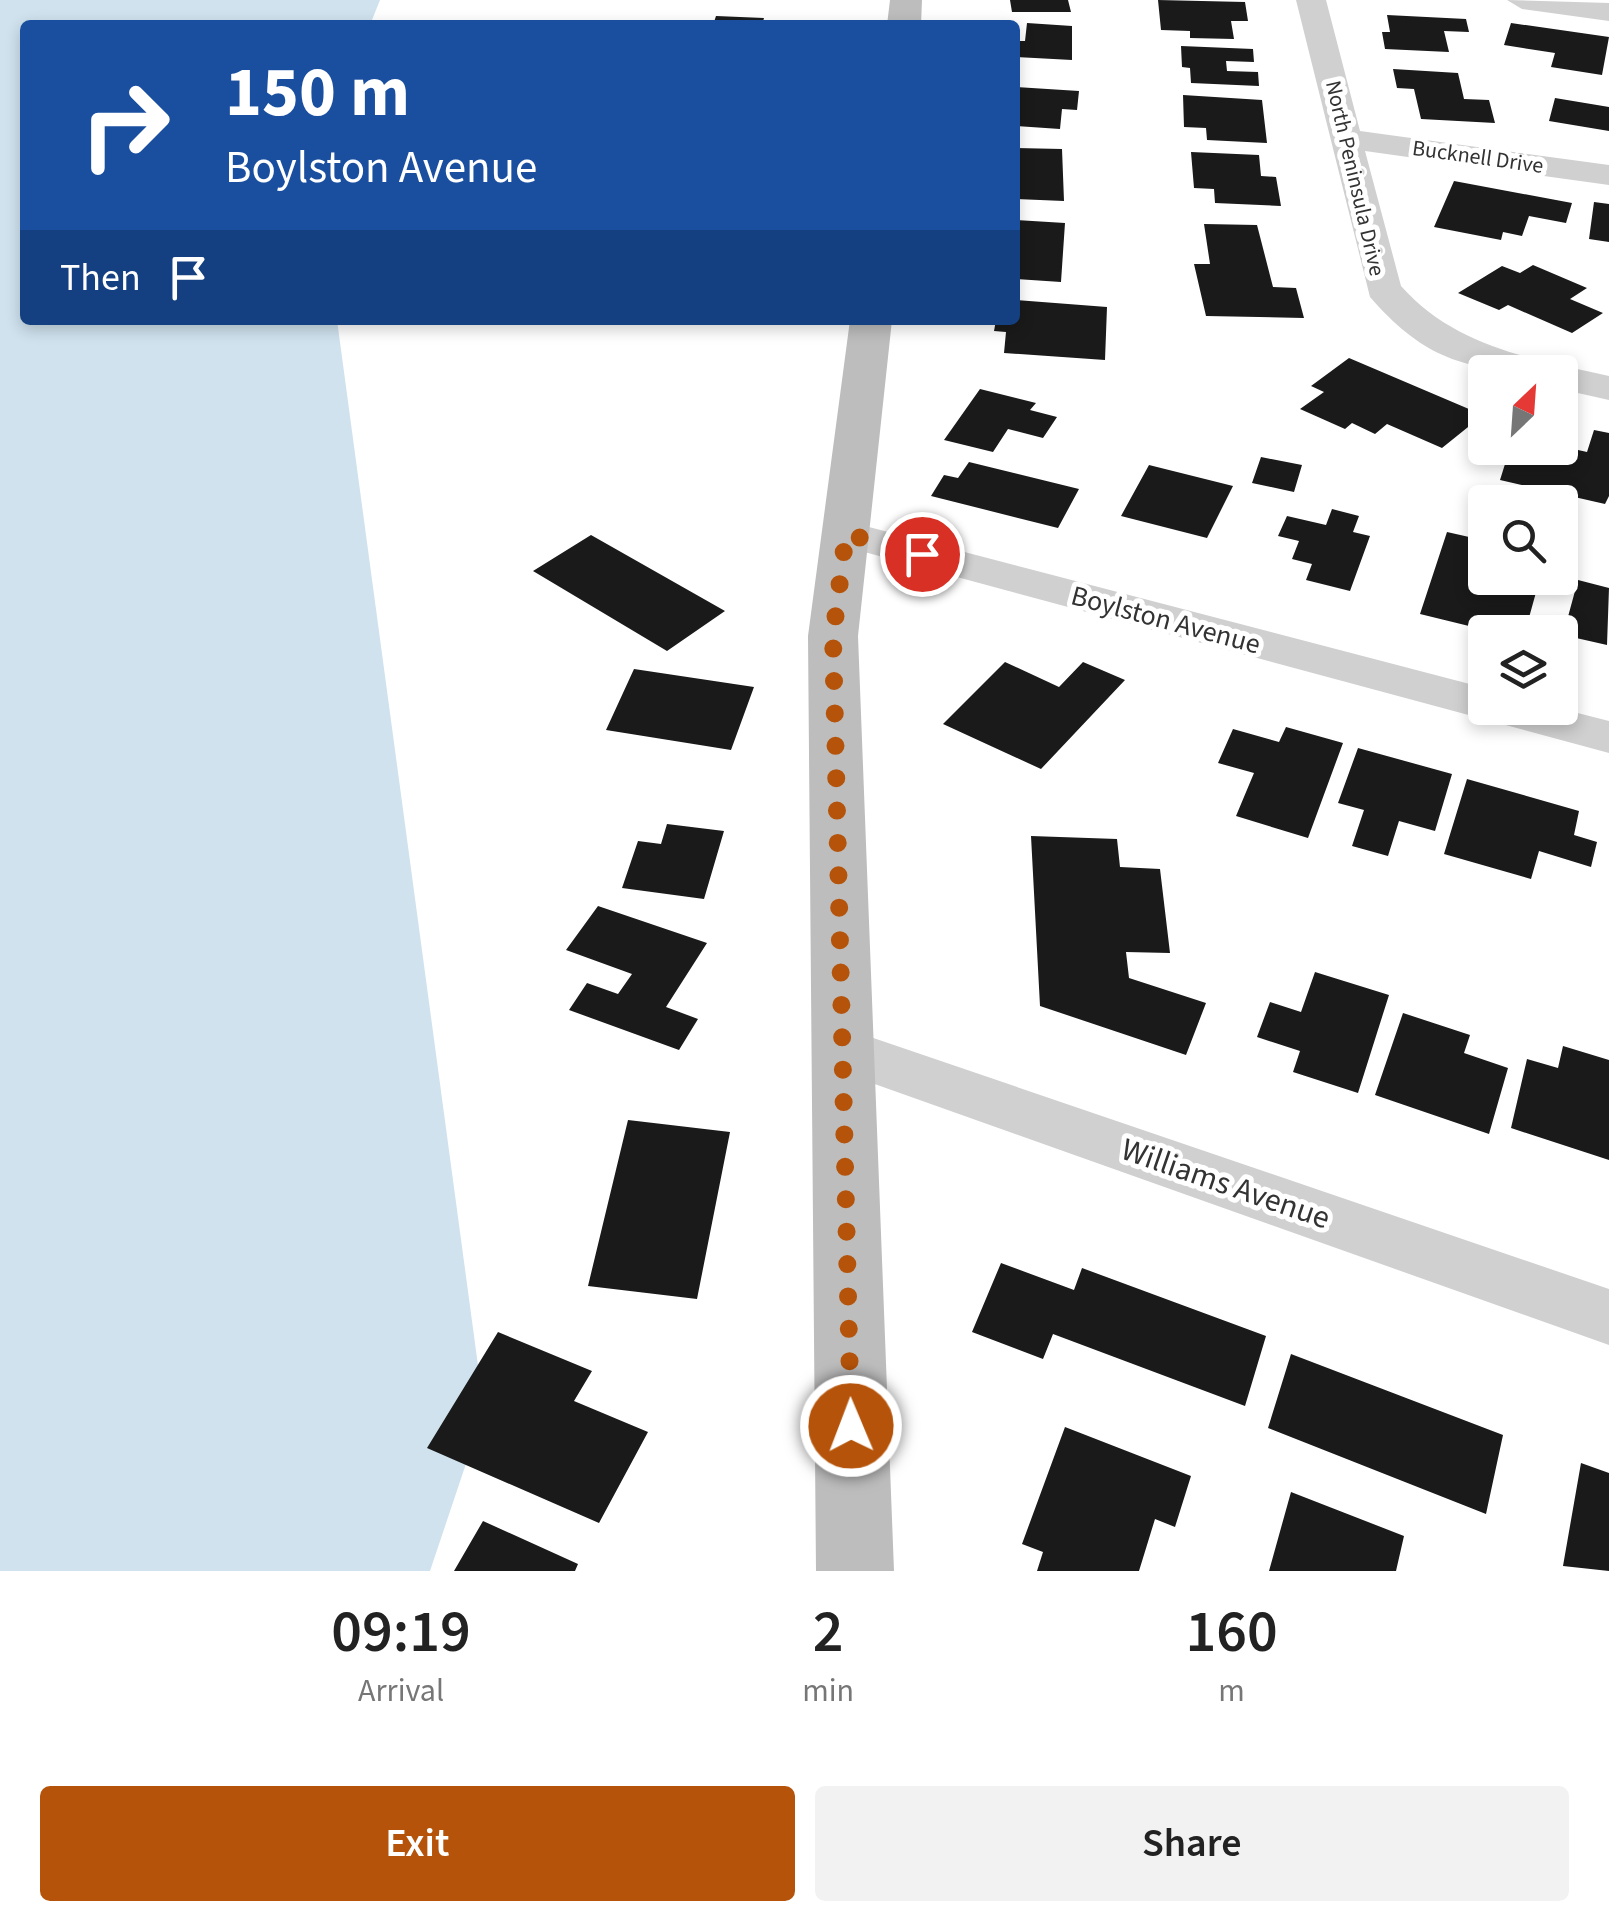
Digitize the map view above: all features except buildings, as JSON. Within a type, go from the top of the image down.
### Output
[{"type":"street","name":"North Peninsula Drive","points":[[1311,0],[1383,289],[1402,312],[1434,334],[1477,355]]},
{"type":"street","points":[[1522,0],[1609,12]]},
{"type":"street","name":"Bucknell Drive","points":[[1347,139],[1609,175]]},
{"type":"street","points":[[855,1571],[833,636],[870,325]]},
{"type":"street","points":[[1578,381],[1609,388]]},
{"type":"street","name":"Boylston Avenue","points":[[846,534],[1468,699]]},
{"type":"street","points":[[1563,725],[1609,737]]},
{"type":"street","name":"Williams Avenue","points":[[844,1050],[1609,1316]]},
{"type":"water","points":[[0,0],[380,0],[372,20],[20,20],[20,325],[338,325],[484,1410],[430,1571],[0,1571]]},
{"type":"route","points":[[851,1426],[833,636],[846,534],[922,554]]}]
